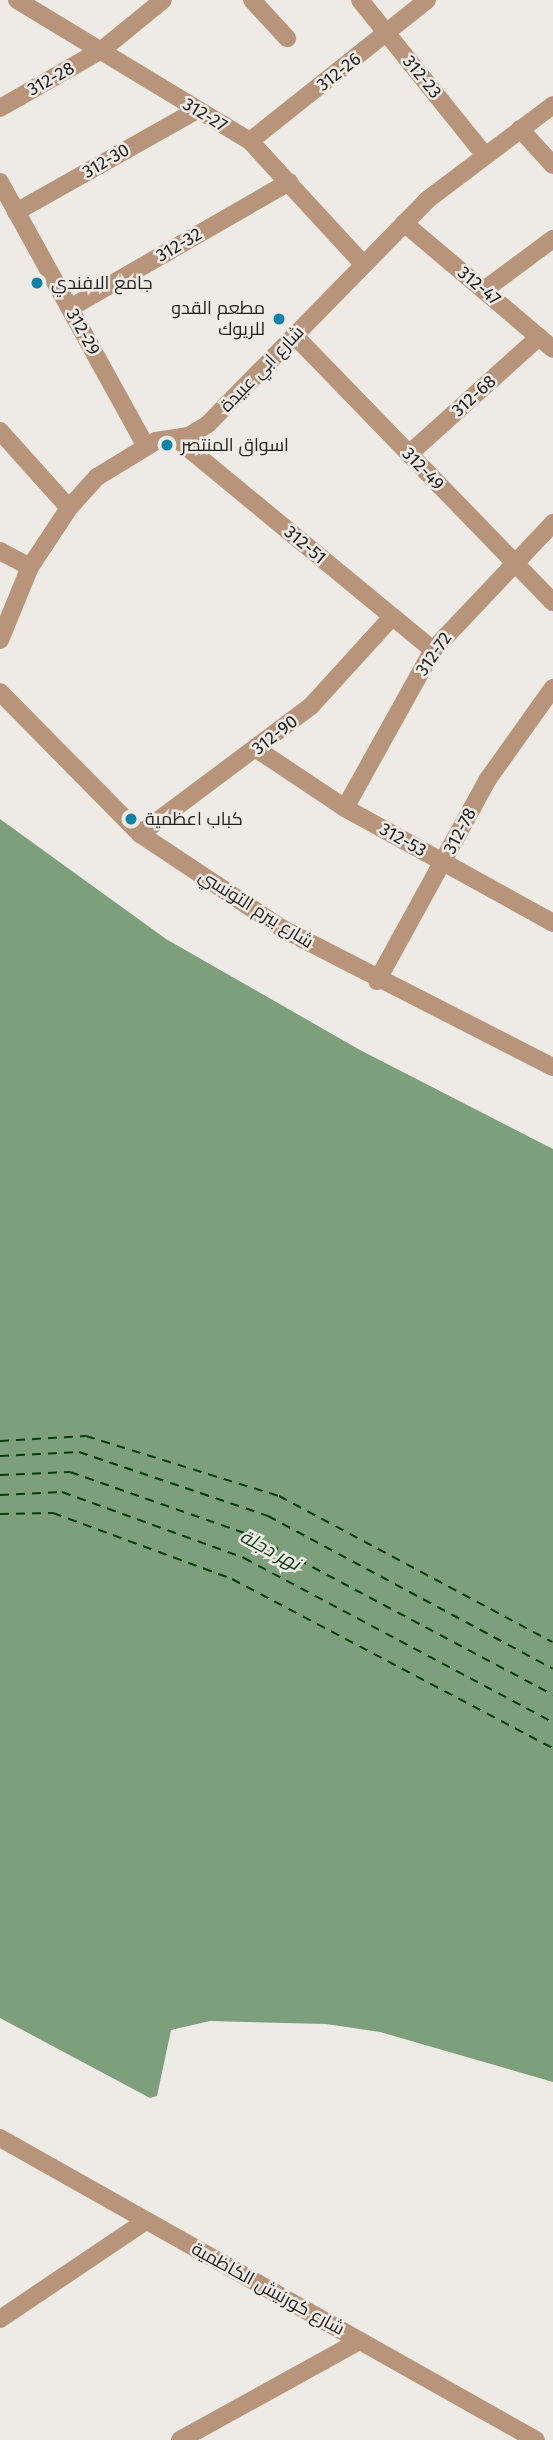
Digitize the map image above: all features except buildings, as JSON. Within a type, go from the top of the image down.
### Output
[{"type":"street","name":"312-27","points":[[17,0],[103,50],[195,111],[250,141],[363,264]]},
{"type":"street","name":"312-28","points":[[0,108],[103,50],[163,0]]},
{"type":"street","points":[[252,0],[287,38]]},
{"type":"street","name":"312-23","points":[[360,0],[484,154]]},
{"type":"street","name":"312-26","points":[[250,141],[387,34],[426,0]]},
{"type":"street","name":"شارع ابي عبيدة","points":[[0,640],[30,567],[69,508],[97,477],[146,446],[177,439],[208,424],[404,223],[484,154],[553,105]]},
{"type":"street","name":"312-30","points":[[16,212],[195,111]]},
{"type":"street","points":[[520,129],[553,165]]},
{"type":"street","name":"312-29","points":[[0,182],[146,446]]},
{"type":"street","name":"312-32","points":[[70,308],[289,182]]},
{"type":"street","name":"312-47","points":[[404,223],[553,349]]},
{"type":"street","points":[[484,290],[553,239]]},
{"type":"street","name":"312-49","points":[[294,335],[553,602]]},
{"type":"street","name":"312-68","points":[[409,454],[539,337]]},
{"type":"street","points":[[0,431],[69,508]]},
{"type":"street","name":"312-51","points":[[177,439],[433,650]]},
{"type":"street","name":"312-72","points":[[345,808],[433,650],[553,523]]},
{"type":"street","points":[[0,551],[30,567]]},
{"type":"street","name":"312-90","points":[[140,834],[258,750],[311,706],[392,617]]},
{"type":"street","name":"312-78","points":[[377,981],[488,779],[553,688]]},
{"type":"street","name":"شارع بيرم التونسي","points":[[0,692],[140,834],[283,929],[377,981],[553,1067]]},
{"type":"street","name":"312-53","points":[[258,750],[345,808],[553,923]]},
{"type":"street","name":"شارع كورنيش الكاظمية","points":[[0,2138],[536,2440]]},
{"type":"street","points":[[0,2319],[146,2221]]},
{"type":"street","points":[[180,2440],[359,2341]]},
{"type":"water","name":"نهر دجلة","points":[[0,819],[166,939],[360,1050],[553,1149],[553,2082],[380,2032],[326,2024],[210,2021],[171,2030],[157,2096],[150,2098],[0,2018]]},
{"type":"ferry route","points":[[0,1441],[86,1436],[279,1496],[553,1642]]},
{"type":"ferry route","points":[[0,1456],[79,1452],[268,1516],[553,1669]]},
{"type":"ferry route","points":[[0,1475],[70,1472],[256,1537],[553,1695]]},
{"type":"ferry route","points":[[0,1495],[62,1492],[244,1558],[553,1722]]},
{"type":"ferry route","points":[[0,1514],[53,1513],[232,1579],[553,1748]]},
{"type":"place","name":"جامع الافندي","points":[[37,283]]},
{"type":"place","name":"مطعم القدو للريوك","points":[[279,319]]},
{"type":"place","name":"اسواق المنتصر","points":[[167,445]]},
{"type":"place","name":"كباب اعظمية","points":[[131,819]]}]
